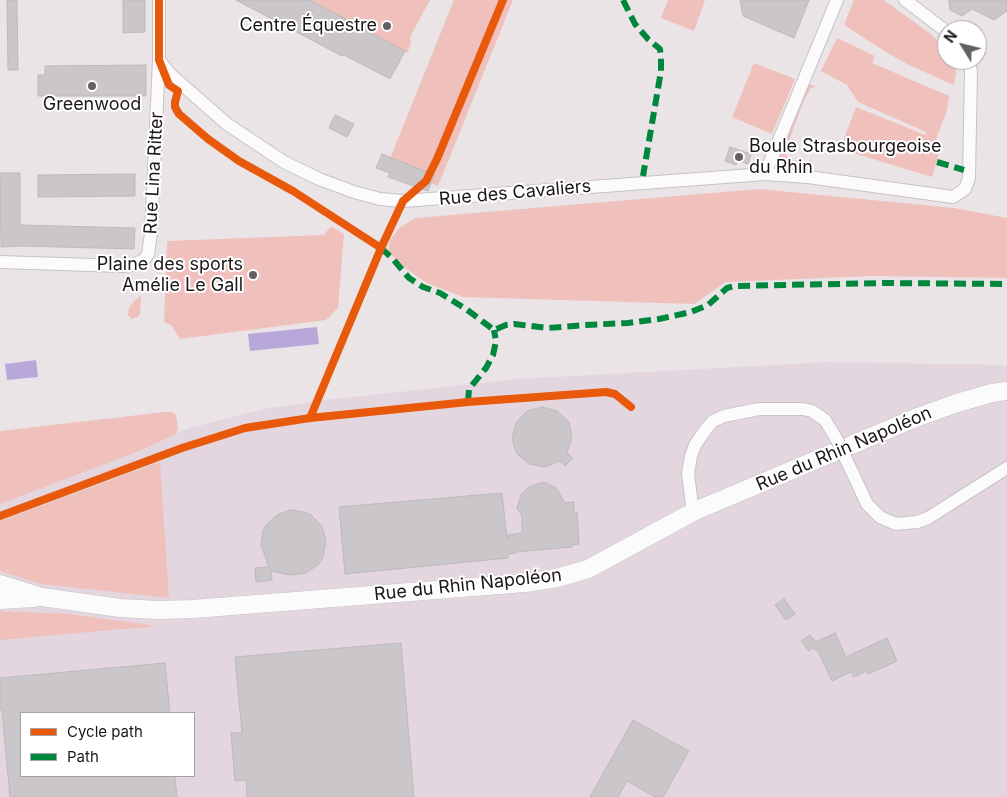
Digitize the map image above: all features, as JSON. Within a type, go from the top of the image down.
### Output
[{"type":"main road","name":"Rue du Rhin Napoléon","points":[[0,584],[42,597],[120,608],[158,610],[193,609],[525,583],[557,578],[588,570],[695,511],[918,417],[992,393],[1007,392]]},
{"type":"main road","name":"Rue du Rhin Napoléon","points":[[0,600],[42,597]]},
{"type":"street","name":"Rue Lina Ritter","points":[[0,262],[121,266],[133,265],[144,260],[148,254],[151,233],[160,0]]},
{"type":"street","points":[[764,174],[837,0]]},
{"type":"street","points":[[905,0],[937,24]]},
{"type":"street","name":"Rue des Cavaliers","points":[[159,60],[170,74],[227,124],[284,162],[319,179],[354,192],[380,199],[403,201],[764,174],[808,177],[953,197],[961,193],[968,184],[971,70]]},
{"type":"street","points":[[695,511],[692,505],[688,474],[695,445],[714,421],[724,416],[759,409],[803,409],[812,411],[825,420],[838,440],[867,504],[880,517],[896,524],[917,522],[928,518],[1007,468]]},
{"type":"shaded area","name":"Centre Équestre","points":[[310,0],[430,0],[410,37],[411,44],[407,53]]},
{"type":"shaded area","points":[[454,0],[513,0],[438,186],[387,166]]},
{"type":"shaded area","points":[[668,0],[705,0],[694,31],[661,18]]},
{"type":"shaded area","points":[[854,0],[884,0],[937,40],[937,70],[956,70],[954,85],[889,54],[844,25]]},
{"type":"shaded area","points":[[837,38],[875,56],[872,63],[949,96],[947,111],[936,139],[942,143],[932,177],[840,149],[856,107],[925,135],[926,132],[858,102],[847,85],[821,71]]},
{"type":"shaded area","points":[[754,63],[795,79],[772,134],[732,117]]},
{"type":"shaded area","points":[[808,83],[816,87],[811,88],[804,100],[789,141],[786,155],[791,160],[805,163],[812,159],[809,169],[785,165],[780,155],[780,150]]},
{"type":"shaded area","points":[[759,189],[954,208],[1007,218],[1007,278],[872,276],[726,282],[694,304],[463,297],[427,283],[405,268],[388,251],[390,240],[399,228],[416,218]]},
{"type":"shaded area","name":"Plaine des sports Amélie Le Gall","points":[[331,226],[344,234],[338,308],[326,320],[180,339],[171,325],[164,322],[167,241],[324,235]]},
{"type":"shaded area","points":[[141,296],[140,315],[132,319],[128,315],[129,308]]},
{"type":"shaded area","points":[[317,327],[319,344],[250,351],[248,334]]},
{"type":"shaded area","points":[[36,360],[38,377],[7,380],[5,364]]},
{"type":"shaded area","points":[[829,362],[1007,365],[1007,797],[0,797],[0,498],[190,428],[264,409],[325,400],[518,379]]},
{"type":"shaded area","points":[[172,412],[176,415],[178,430],[174,435],[139,451],[0,504],[0,431]]},
{"type":"shaded area","points":[[160,462],[169,598],[41,584],[0,571],[0,521]]},
{"type":"shaded area","points":[[0,611],[69,614],[157,626],[0,640]]},
{"type":"building","points":[[7,0],[17,0],[18,70],[8,70]]},
{"type":"building","points":[[123,0],[145,0],[145,32],[123,33]]},
{"type":"building","points":[[236,0],[310,0],[405,51],[390,79]]},
{"type":"building","points":[[740,0],[809,0],[794,38],[743,16]]},
{"type":"building","points":[[949,0],[1007,0],[1007,11],[994,20],[972,9],[962,16],[950,10]]},
{"type":"building","name":"Greenwood","points":[[146,65],[146,96],[38,96],[38,75],[45,75],[45,66]]},
{"type":"building","points":[[335,115],[354,124],[347,137],[329,128]]},
{"type":"building","name":"Boule Strasbourgeoise du Rhin","points":[[730,147],[751,154],[748,164],[738,160],[736,165],[725,161]]},
{"type":"building","points":[[382,154],[434,175],[428,191],[388,177],[390,173],[376,168]]},
{"type":"building","points":[[0,173],[20,173],[20,225],[135,228],[134,249],[1,247]]},
{"type":"building","points":[[135,174],[135,196],[38,197],[38,175]]},
{"type":"building","points":[[542,407],[557,411],[569,422],[572,438],[567,453],[573,458],[565,466],[560,461],[545,467],[529,464],[517,454],[512,438],[516,423],[527,411]]},
{"type":"building","points":[[546,483],[556,488],[565,503],[574,502],[574,513],[577,512],[579,544],[572,545],[572,547],[516,552],[508,554],[508,558],[345,574],[339,507],[502,493],[507,539],[508,535],[522,533],[522,516],[517,508],[521,495],[529,487]]},
{"type":"building","points":[[290,510],[311,515],[322,526],[326,541],[323,557],[319,564],[306,573],[290,575],[271,571],[272,580],[256,582],[255,568],[269,567],[261,545],[263,531],[266,525],[277,515]]},
{"type":"building","points":[[784,599],[795,614],[786,620],[775,605]]},
{"type":"building","points":[[835,633],[846,657],[887,638],[897,661],[868,674],[867,671],[854,677],[851,672],[832,681],[818,651],[813,648],[809,651],[801,641],[810,635],[816,642]]},
{"type":"building","points":[[401,643],[414,797],[247,797],[246,780],[235,781],[231,733],[242,733],[235,657]]},
{"type":"building","points":[[165,663],[170,712],[20,712],[20,777],[175,777],[177,797],[10,797],[2,710],[0,710],[0,678]]},
{"type":"building","points":[[633,720],[689,751],[663,797],[655,797],[627,781],[618,797],[590,797]]},
{"type":"marked path","points":[[623,0],[635,24],[660,49],[661,57],[661,71],[643,176]]},
{"type":"marked path","points":[[937,162],[964,170]]},
{"type":"marked path","points":[[381,248],[409,278],[423,287],[440,293],[494,330],[514,324],[548,328],[659,319],[691,312],[708,305],[727,288],[735,286],[884,283],[1007,284]]},
{"type":"marked path","points":[[468,402],[469,389],[486,368],[493,355],[496,341],[494,330]]},
{"type":"cycle path","points":[[159,0],[159,60],[169,85],[178,91],[175,107],[179,114],[208,139],[239,161],[293,191],[381,248]]},
{"type":"cycle path","points":[[310,418],[381,248],[403,201],[426,181],[437,159],[503,0]]},
{"type":"cycle path","points":[[0,516],[182,448],[245,428],[310,418],[468,402],[606,392],[615,394],[631,407]]},
{"type":"place","name":"Centre Équestre","points":[[387,26]]},
{"type":"place","name":"Greenwood","points":[[92,86]]},
{"type":"place","name":"Boule Strasbourgeoise du Rhin","points":[[739,157]]},
{"type":"place","name":"Plaine des sports Amélie Le Gall","points":[[253,275]]}]
